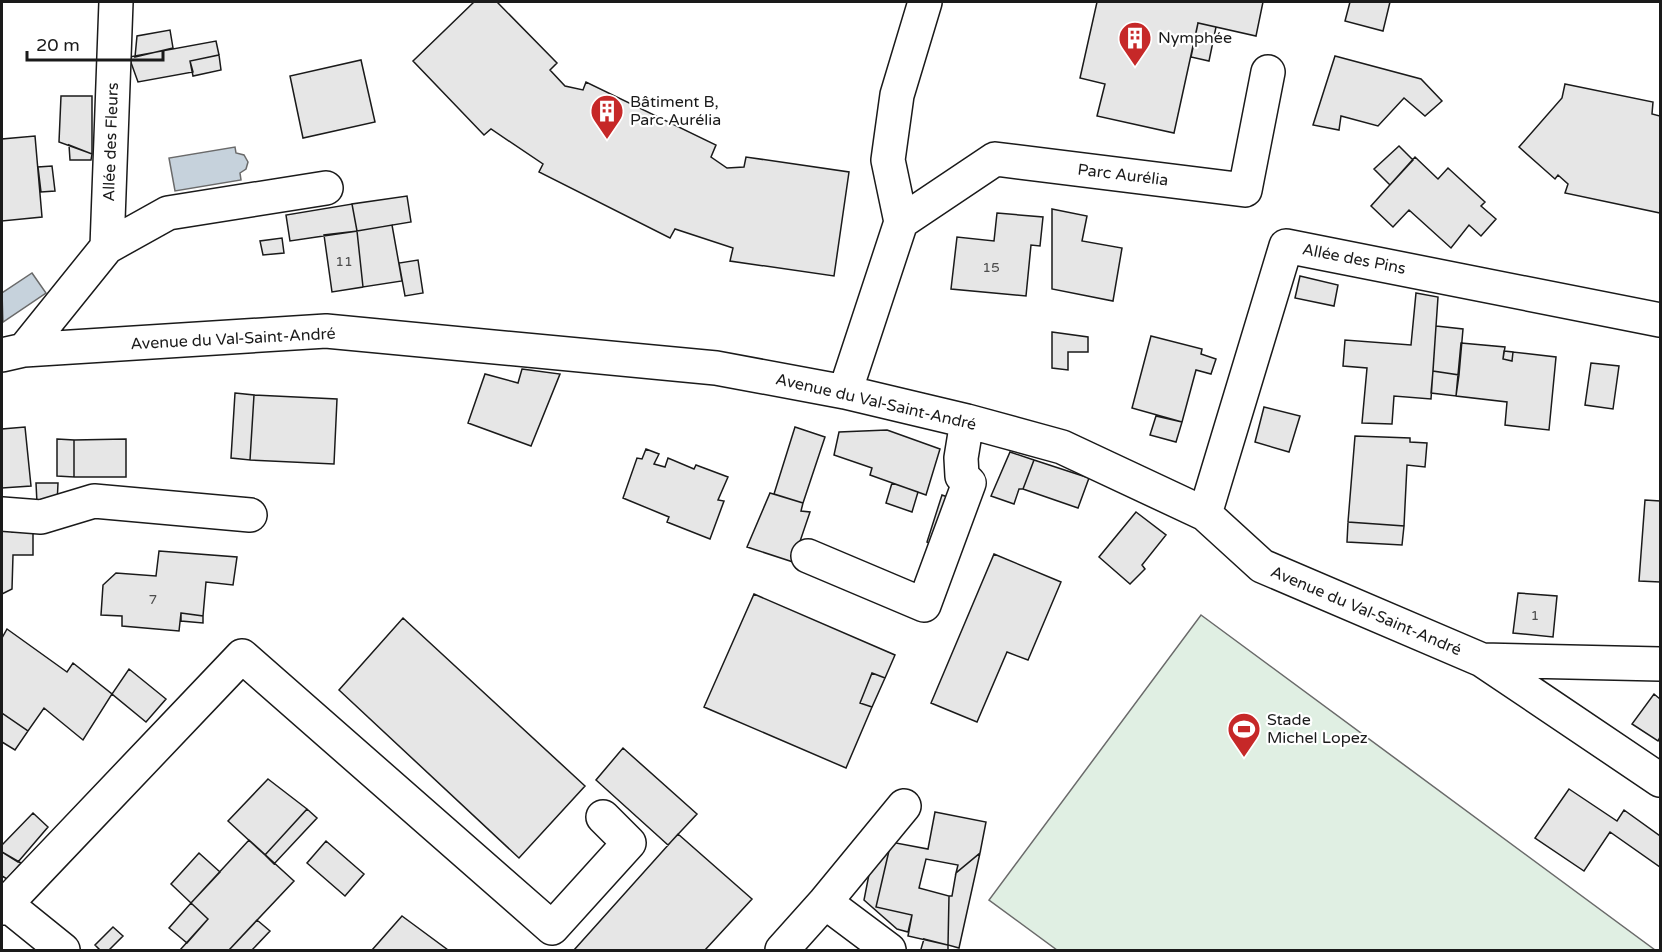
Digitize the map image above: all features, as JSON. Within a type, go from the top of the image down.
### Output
[{"type":"street","name":"Allée des Fleurs","points":[[107,247],[116,2]]},
{"type":"street","points":[[845,392],[901,222],[888,160],[897,94],[925,2]]},
{"type":"street","name":"Parc Aurélia","points":[[901,222],[995,159],[1245,190],[1268,72]]},
{"type":"street","points":[[13,352],[107,247],[168,213],[326,188]]},
{"type":"street","name":"Allée des Pins","points":[[1206,514],[1286,246],[1660,320]]},
{"type":"street","name":"Avenue du Val-Saint-André","points":[[13,352],[326,331],[716,368],[845,392],[967,421],[1062,447],[1206,514],[1262,566],[1482,660],[1660,780]]},
{"type":"street","points":[[807,556],[924,605],[969,483],[962,476],[961,458],[967,421]]},
{"type":"street","points":[[2,514],[41,517],[94,501],[250,515]]},
{"type":"street","points":[[63,951],[4,906],[242,656],[552,928],[629,843],[603,817]]},
{"type":"street","points":[[1482,660],[1660,663]]},
{"type":"street","points":[[782,951],[904,806]]},
{"type":"street","points":[[825,902],[889,951]]},
{"type":"green space","name":"Stade Michel Lopez","points":[[1201,615],[1655,950],[1057,950],[989,900]]},
{"type":"shaded area","points":[[235,147],[236,153],[244,155],[248,162],[246,169],[240,173],[241,180],[175,191],[169,158]]},
{"type":"shaded area","points":[[32,273],[46,293],[3,322],[2,293]]},
{"type":"building","name":"Bâtiment B, Parc Aurélia","points":[[474,2],[497,2],[557,63],[550,70],[565,86],[583,90],[586,82],[716,145],[711,157],[727,168],[744,167],[746,157],[849,172],[834,276],[730,261],[733,248],[675,229],[670,238],[539,172],[543,164],[491,129],[484,135],[413,61]]},
{"type":"building","name":"Nymphée","points":[[1097,2],[1263,2],[1256,36],[1198,23],[1174,133],[1097,116],[1105,84],[1080,78]]},
{"type":"building","points":[[1350,2],[1390,2],[1383,31],[1345,21]]},
{"type":"building","points":[[1198,23],[1216,27],[1209,61],[1191,57]]},
{"type":"building","points":[[170,30],[173,48],[135,57],[137,36]]},
{"type":"building","points":[[216,41],[219,55],[190,61],[193,72],[138,82],[129,57]]},
{"type":"building","points":[[219,55],[221,70],[193,76],[190,61]]},
{"type":"building","points":[[1335,56],[1421,79],[1442,101],[1425,116],[1404,98],[1378,126],[1341,116],[1339,130],[1313,125]]},
{"type":"building","points":[[361,60],[375,122],[303,138],[290,76]]},
{"type":"building","points":[[1565,84],[1653,102],[1652,114],[1660,116],[1660,213],[1565,193],[1568,184],[1558,175],[1555,179],[1519,147],[1562,98]]},
{"type":"building","points":[[61,96],[92,96],[92,154],[59,142]]},
{"type":"building","points":[[35,136],[42,217],[2,221],[2,139]]},
{"type":"building","points":[[69,145],[92,154],[91,160],[70,160]]},
{"type":"building","points":[[1399,146],[1413,160],[1390,185],[1374,169]]},
{"type":"building","points":[[1415,157],[1438,179],[1448,168],[1485,202],[1481,206],[1496,219],[1481,236],[1469,225],[1451,248],[1409,210],[1393,227],[1371,206]]},
{"type":"building","points":[[52,166],[55,191],[41,192],[38,167]]},
{"type":"building","points":[[407,196],[411,222],[357,231],[352,204]]},
{"type":"building","points":[[352,204],[357,231],[290,241],[286,215]]},
{"type":"building","points":[[1052,209],[1087,216],[1082,241],[1122,248],[1113,301],[1052,289]]},
{"type":"building","points":[[997,213],[1043,217],[1040,246],[1031,245],[1026,296],[951,289],[957,237],[994,241]]},
{"type":"building","points":[[392,225],[402,281],[363,287],[357,231]]},
{"type":"building","points":[[357,231],[363,287],[332,292],[324,235]]},
{"type":"building","points":[[282,238],[284,253],[263,255],[260,241]]},
{"type":"building","points":[[418,260],[423,293],[405,296],[399,263]]},
{"type":"building","points":[[1300,276],[1338,285],[1334,306],[1295,298]]},
{"type":"building","points":[[1416,293],[1438,297],[1431,399],[1394,396],[1392,424],[1362,423],[1367,368],[1343,366],[1345,340],[1411,345]]},
{"type":"building","points":[[1436,326],[1463,329],[1459,375],[1433,371]]},
{"type":"building","points":[[1052,332],[1088,337],[1088,352],[1068,352],[1068,370],[1052,368]]},
{"type":"building","points":[[1151,336],[1202,349],[1201,354],[1216,359],[1211,374],[1196,370],[1182,422],[1132,408]]},
{"type":"building","points":[[1461,343],[1505,347],[1503,359],[1512,361],[1513,352],[1556,357],[1549,430],[1505,425],[1507,402],[1456,396]]},
{"type":"building","points":[[1504,351],[1513,352],[1512,361],[1503,359]]},
{"type":"building","points":[[1591,363],[1619,366],[1613,409],[1585,405]]},
{"type":"building","points":[[522,369],[560,374],[531,446],[468,423],[485,374],[518,383]]},
{"type":"building","points":[[1433,371],[1459,375],[1456,396],[1431,393]]},
{"type":"building","points":[[235,393],[254,395],[250,460],[231,458]]},
{"type":"building","points":[[254,395],[337,399],[334,464],[250,460]]},
{"type":"building","points":[[1264,407],[1300,416],[1289,452],[1255,442]]},
{"type":"building","points":[[1156,416],[1182,422],[1176,442],[1150,435]]},
{"type":"building","points":[[25,427],[31,486],[2,488],[2,429]]},
{"type":"building","points":[[795,427],[825,437],[803,503],[774,494]]},
{"type":"building","points":[[887,430],[940,449],[926,495],[870,475],[872,468],[834,455],[839,432]]},
{"type":"building","points":[[1355,436],[1410,438],[1410,442],[1427,443],[1425,467],[1407,465],[1404,526],[1348,522]]},
{"type":"building","points":[[57,439],[74,440],[74,477],[57,476]]},
{"type":"building","points":[[126,439],[126,477],[74,477],[74,440]]},
{"type":"building","points":[[646,449],[659,454],[654,464],[665,467],[668,458],[694,469],[696,465],[728,477],[718,500],[724,501],[710,539],[667,522],[669,517],[623,498],[637,458],[642,459]]},
{"type":"building","points":[[1010,452],[1034,460],[1023,489],[1019,489],[1014,504],[991,496]]},
{"type":"building","points":[[1034,460],[1089,478],[1078,508],[1023,489]]},
{"type":"building","points":[[36,483],[58,483],[57,505],[37,503]]},
{"type":"building","points":[[892,483],[918,492],[912,512],[886,503]]},
{"type":"building","points":[[770,493],[803,503],[801,511],[810,512],[793,562],[747,547]]},
{"type":"building","points":[[942,495],[953,499],[940,547],[927,542]]},
{"type":"building","points":[[1645,500],[1660,501],[1660,582],[1639,581]]},
{"type":"building","points":[[1136,512],[1166,535],[1142,565],[1145,569],[1130,584],[1099,557]]},
{"type":"building","points":[[1348,522],[1404,526],[1402,545],[1347,542]]},
{"type":"building","points":[[2,526],[10,526],[12,532],[33,532],[33,555],[13,555],[12,589],[2,594]]},
{"type":"building","points":[[159,551],[237,557],[233,585],[206,582],[203,616],[181,613],[179,631],[122,626],[122,616],[101,615],[103,585],[116,573],[156,576]]},
{"type":"building","points":[[994,554],[1061,582],[1028,660],[1007,652],[977,722],[931,703]]},
{"type":"building","points":[[1518,593],[1557,596],[1553,637],[1513,633]]},
{"type":"building","points":[[754,594],[895,655],[885,678],[872,673],[860,703],[872,707],[846,768],[704,707]]},
{"type":"building","points":[[181,613],[203,616],[203,623],[181,621]]},
{"type":"building","points":[[403,618],[585,786],[519,858],[339,690]]},
{"type":"building","points":[[7,629],[67,672],[73,663],[112,694],[83,740],[44,708],[28,731],[2,713],[2,638]]},
{"type":"building","points":[[129,669],[166,699],[146,722],[112,694]]},
{"type":"building","points":[[872,673],[885,678],[872,707],[860,703]]},
{"type":"building","points":[[1654,694],[1660,699],[1660,737],[1658,741],[1632,724]]},
{"type":"building","points":[[2,713],[28,731],[15,750],[2,742]]},
{"type":"building","points":[[623,748],[697,814],[668,845],[596,780]]},
{"type":"building","points":[[268,779],[307,809],[265,855],[228,821]]},
{"type":"building","points":[[1569,789],[1617,821],[1624,810],[1660,836],[1660,867],[1610,832],[1584,871],[1535,838]]},
{"type":"building","points":[[307,809],[317,818],[274,864],[265,855]]},
{"type":"building","points":[[935,812],[986,822],[980,853],[956,873],[958,865],[926,859],[919,888],[949,896],[948,945],[908,936],[912,915],[876,907],[891,842],[928,849]]},
{"type":"building","points":[[33,813],[48,827],[18,862],[2,852],[2,845]]},
{"type":"building","points":[[678,834],[752,899],[705,950],[574,950]]},
{"type":"building","points":[[249,840],[294,881],[229,950],[180,950],[208,919],[191,903]]},
{"type":"building","points":[[326,841],[364,874],[345,896],[307,863]]},
{"type":"building","points":[[891,842],[876,907],[912,915],[908,932],[897,929],[864,900],[871,864]]},
{"type":"building","points":[[2,852],[21,863],[7,879],[2,876]]},
{"type":"building","points":[[199,853],[220,872],[191,903],[171,884]]},
{"type":"building","points":[[980,853],[959,948],[948,945],[949,896],[952,896],[956,873]]},
{"type":"building","points":[[191,903],[208,919],[187,943],[169,928]]},
{"type":"building","points":[[402,916],[448,950],[372,950]]},
{"type":"building","points":[[257,920],[270,931],[252,950],[229,950]]},
{"type":"building","points":[[113,927],[123,936],[109,950],[100,950],[95,945]]},
{"type":"building","points":[[924,939],[948,945],[948,950],[923,950],[921,949]]},
{"type":"place","name":"Nymphée","points":[[1135,67]]},
{"type":"place","name":"Bâtiment B, Parc Aurélia","points":[[607,140]]},
{"type":"place","name":"Stade Michel Lopez","points":[[1244,758]]}]
